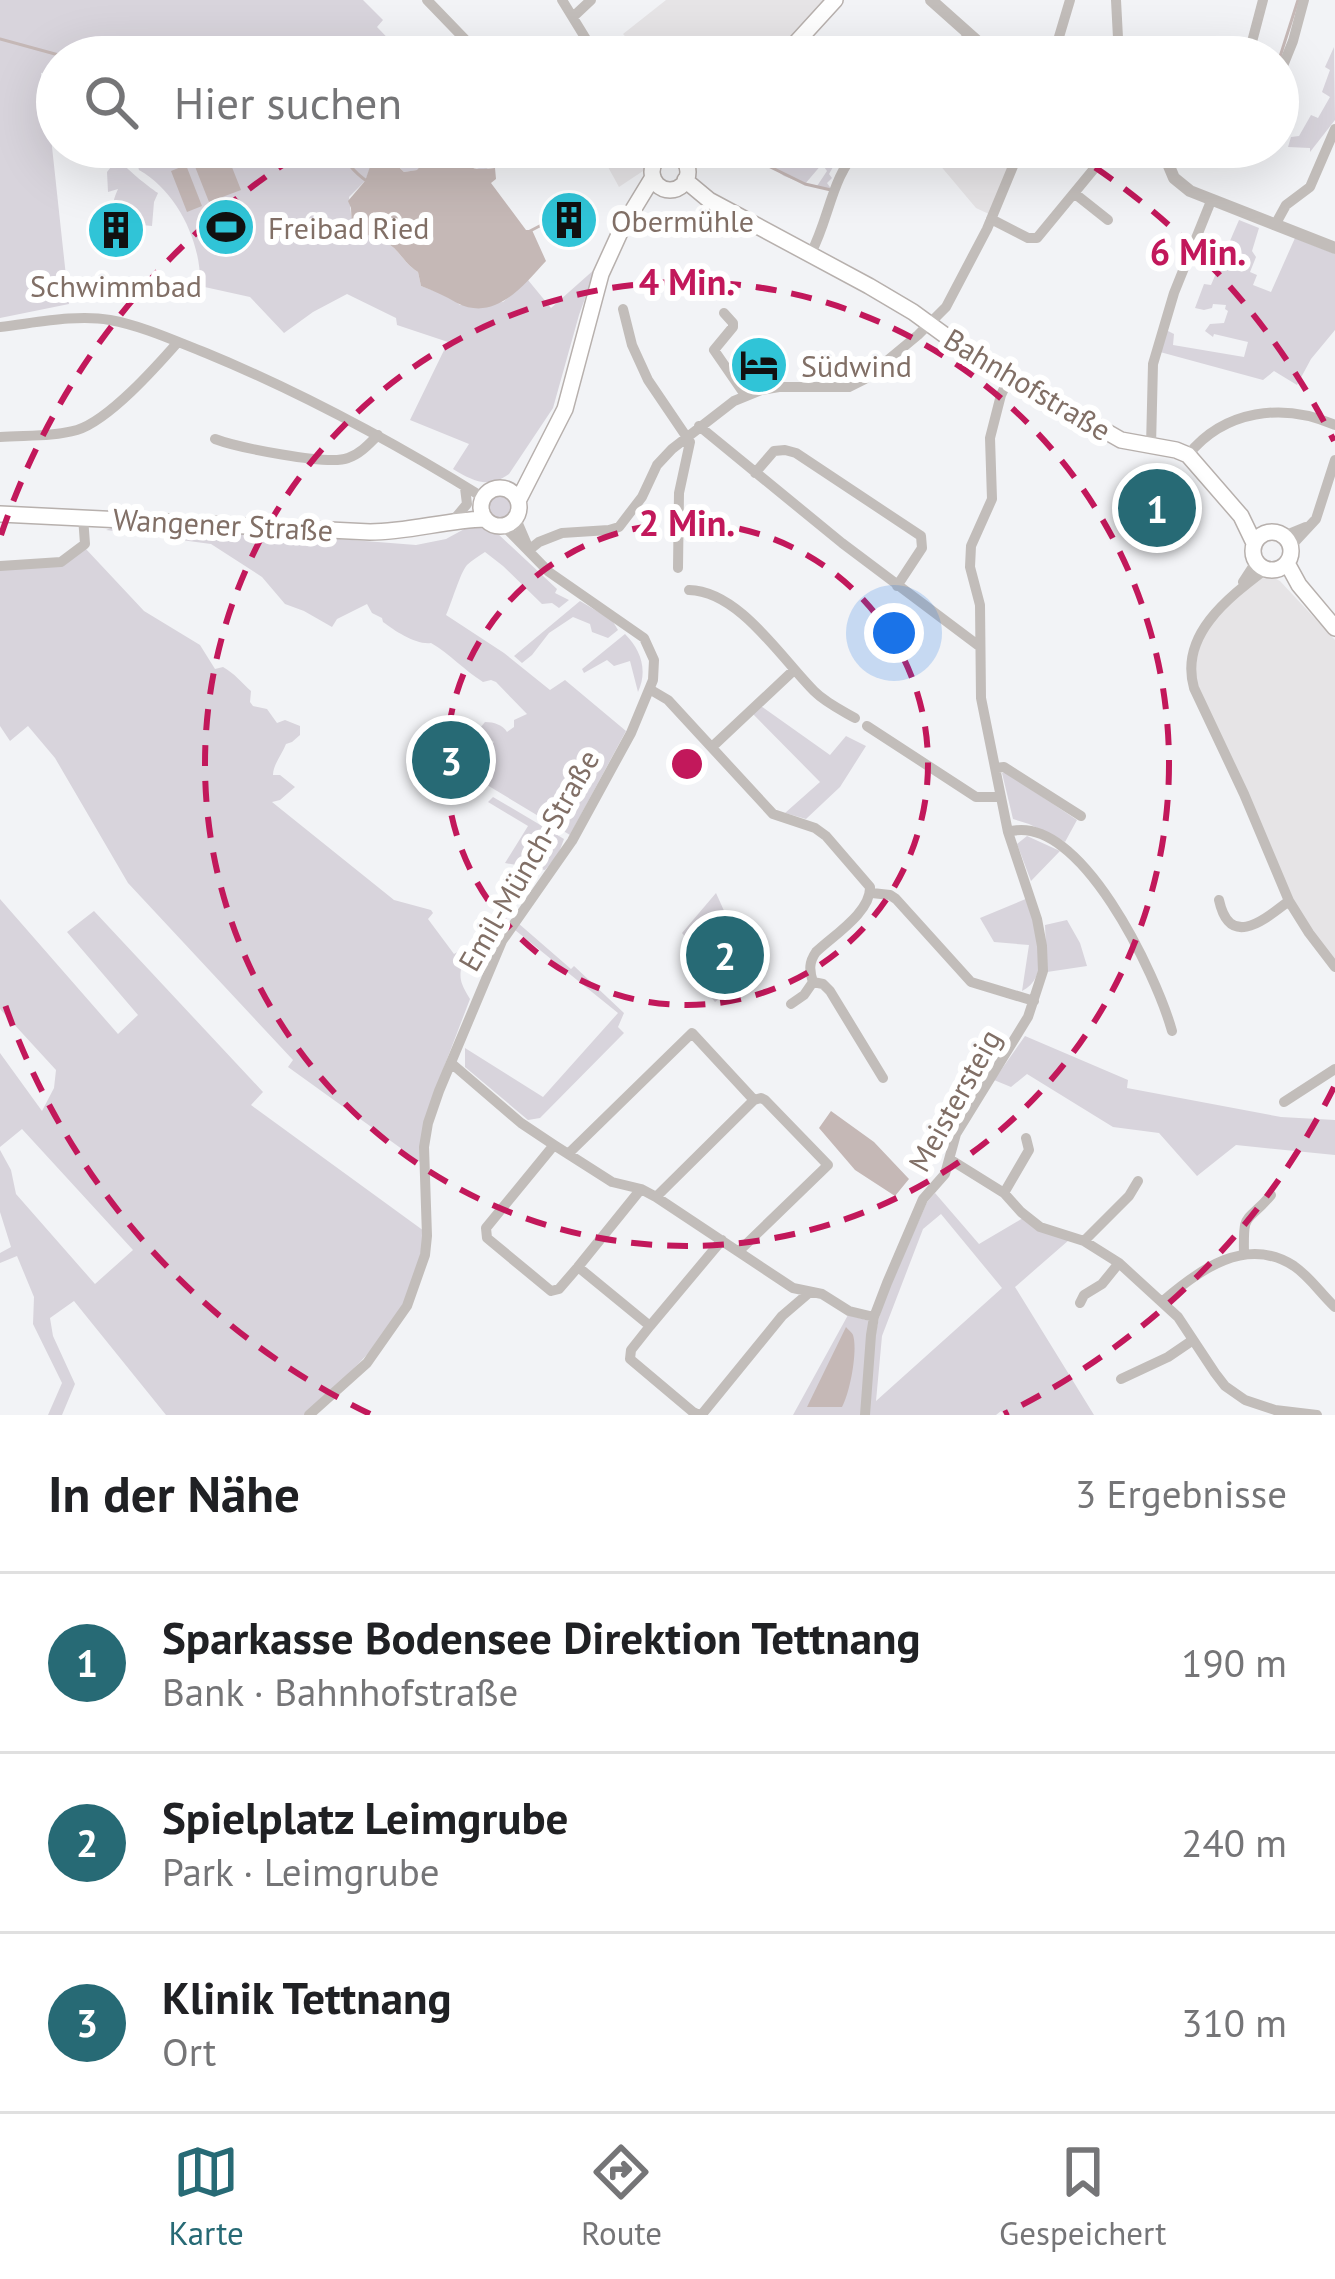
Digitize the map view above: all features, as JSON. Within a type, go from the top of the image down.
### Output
[{"type":"main road","points":[[802,36],[835,0]]},
{"type":"main road","points":[[518,501],[565,409],[601,274],[622,227],[669,168]]},
{"type":"main road","name":"Bahnhofstraße","points":[[671,168],[692,198],[709,200],[811,253],[913,312],[956,346],[1121,440],[1188,455]]},
{"type":"main road","points":[[1188,455],[1335,628]]},
{"type":"main road","points":[[504,489],[533,467]]},
{"type":"main road","points":[[494,489],[513,493],[518,501],[519,510],[510,522],[492,524],[484,507],[494,489]]},
{"type":"main road","name":"Wangener Straße","points":[[0,514],[370,532],[417,530],[484,507]]},
{"type":"street","points":[[427,0],[462,36]]},
{"type":"street","points":[[562,0],[585,36]]},
{"type":"street","points":[[574,16],[591,0]]},
{"type":"street","points":[[931,0],[969,35]]},
{"type":"street","points":[[1059,36],[1070,0]]},
{"type":"street","points":[[1116,0],[1118,36]]},
{"type":"street","points":[[1254,36],[1263,0]]},
{"type":"street","points":[[1294,36],[1304,0]]},
{"type":"street","points":[[1275,225],[1286,205],[1310,187],[1335,129]]},
{"type":"street","points":[[811,253],[844,168]]},
{"type":"street","points":[[529,550],[562,533],[619,527],[657,465],[687,435],[745,395],[779,387],[849,387],[865,379],[946,307],[1012,168]]},
{"type":"street","points":[[991,219],[1033,240],[1095,168]]},
{"type":"street","points":[[1170,168],[1190,191],[1335,248]]},
{"type":"street","points":[[1074,193],[1108,220]]},
{"type":"street","points":[[1151,446],[1153,364],[1174,293],[1211,201]]},
{"type":"street","points":[[623,309],[648,380],[690,442],[679,493],[678,568]]},
{"type":"street","points":[[724,313],[733,327],[714,350],[745,395]]},
{"type":"street","points":[[0,327],[106,319],[178,342],[378,435],[463,485],[484,507]]},
{"type":"street","points":[[0,437],[85,427],[123,398],[178,342]]},
{"type":"street","name":"Meistersteig","points":[[865,1415],[874,1317],[923,1199],[939,1183],[956,1134],[1020,1032],[1043,971],[1037,919],[1008,832],[981,698],[980,605],[970,567],[977,529],[992,499],[990,438],[1010,378]]},
{"type":"street","points":[[1188,455],[1216,429],[1250,415],[1289,412],[1335,425]]},
{"type":"street","points":[[699,426],[979,646]]},
{"type":"street","points":[[215,439],[232,446],[339,460],[365,448],[378,435]]},
{"type":"street","points":[[754,472],[774,451],[796,453],[921,536],[922,548],[897,586]]},
{"type":"street","points":[[1335,460],[1316,519],[1273,553],[1204,628],[1189,670],[1289,901],[1335,967]]},
{"type":"street","points":[[451,519],[467,503],[463,485]]},
{"type":"street","points":[[0,566],[68,559],[85,544],[83,517]]},
{"type":"street","points":[[510,522],[549,572],[644,638],[654,660],[651,690],[668,700],[773,814],[826,836],[872,892]]},
{"type":"street","points":[[689,590],[704,590],[728,604],[825,700],[855,718]]},
{"type":"street","points":[[712,747],[794,670]]},
{"type":"street","name":"Emil-Münch-Straße","points":[[309,1415],[378,1350],[414,1289],[425,1255],[424,1147],[432,1110],[508,929],[562,859],[651,690]]},
{"type":"street","points":[[867,726],[976,797],[1000,797]]},
{"type":"street","points":[[996,768],[1004,767],[1081,816]]},
{"type":"street","points":[[1008,832],[1025,829],[1049,838],[1088,870],[1131,939],[1172,1031]]},
{"type":"street","points":[[791,1004],[813,982],[811,959],[816,952],[863,909],[872,892]]},
{"type":"street","points":[[872,892],[896,899],[971,982],[1034,1001]]},
{"type":"street","points":[[1219,900],[1226,919],[1240,928],[1263,920],[1289,901]]},
{"type":"street","points":[[813,982],[830,991],[883,1078]]},
{"type":"street","points":[[568,1154],[692,1033],[754,1100]]},
{"type":"street","points":[[451,1063],[520,1123],[612,1182],[656,1197],[793,1288],[822,1294],[849,1310],[874,1317]]},
{"type":"street","points":[[1285,1102],[1335,1069]]},
{"type":"street","points":[[656,1197],[754,1100],[765,1100],[828,1165],[739,1251]]},
{"type":"street","points":[[1004,1193],[1029,1150],[1025,1138]]},
{"type":"street","points":[[554,1144],[485,1234],[551,1291],[559,1289],[641,1189]]},
{"type":"street","points":[[950,1160],[1004,1193],[1040,1227],[1084,1240],[1119,1263],[1178,1317],[1226,1386],[1258,1411],[1316,1415]]},
{"type":"street","points":[[1084,1240],[1130,1196],[1138,1181]]},
{"type":"street","points":[[1244,1254],[1247,1217],[1271,1195]]},
{"type":"street","points":[[722,1240],[632,1349],[630,1359],[699,1414],[782,1316],[810,1292]]},
{"type":"street","points":[[1163,1301],[1197,1273],[1244,1254],[1271,1256],[1292,1265],[1335,1307]]},
{"type":"street","points":[[1080,1303],[1119,1263]]},
{"type":"street","points":[[578,1267],[650,1326]]},
{"type":"street","points":[[1120,1379],[1193,1340]]},
{"type":"shaded area","points":[[0,0],[363,0],[383,20],[377,27],[386,36],[36,36],[36,168],[54,168],[69,304],[0,318]]},
{"type":"shaded area","points":[[666,0],[827,0],[794,36],[623,34]]},
{"type":"shaded area","points":[[1334,47],[1335,120],[1310,152],[1310,148],[1299,148],[1299,136],[1311,115],[1318,118],[1330,97],[1322,92],[1330,70],[1325,67]]},
{"type":"shaded area","points":[[128,168],[158,193],[152,226],[142,225],[137,252],[112,216],[118,189],[108,192],[107,172]]},
{"type":"shaded area","points":[[187,168],[202,206],[187,212],[171,171]]},
{"type":"shaded area","points":[[196,168],[232,168],[241,190],[209,202]]},
{"type":"shaded area","points":[[370,168],[349,197],[353,231],[394,248],[418,272],[421,286],[460,305],[503,302],[528,280],[551,308],[596,268],[553,408],[509,474],[487,482],[460,473],[453,469],[469,444],[410,420],[448,342],[397,325],[396,318],[347,294],[284,333],[250,297],[200,286],[197,253],[184,220],[165,191],[139,170]]},
{"type":"shaded area","points":[[370,168],[495,168],[496,179],[491,183],[526,230],[532,230],[546,261],[507,299],[484,308],[471,308],[421,286],[418,272],[394,248],[352,231],[348,201]]},
{"type":"shaded area","points":[[609,168],[648,168],[619,187]]},
{"type":"shaded area","points":[[773,168],[819,168],[805,184]]},
{"type":"shaded area","points":[[825,168],[832,168],[827,183],[832,190],[817,186]]},
{"type":"shaded area","points":[[942,168],[1008,168],[989,214],[976,208]]},
{"type":"shaded area","points":[[1239,220],[1259,228],[1250,272],[1257,275],[1253,285],[1271,292],[1295,238],[1335,254],[1335,330],[1297,385],[1274,371],[1263,380],[1160,352],[1166,330],[1174,334],[1173,345],[1244,357],[1248,342],[1213,337],[1205,331],[1210,324],[1224,323],[1226,305],[1195,308],[1204,284],[1211,285]]},
{"type":"shaded area","points":[[501,493],[511,497],[515,507],[511,517],[501,521],[491,517],[487,507],[491,497]]},
{"type":"shaded area","points":[[116,526],[416,545],[446,539],[468,527],[497,533],[557,589],[555,593],[569,600],[559,608],[542,604],[485,552],[464,569],[446,615],[550,690],[565,680],[626,731],[570,835],[487,785],[484,750],[494,742],[480,728],[485,722],[492,723],[507,732],[514,720],[527,714],[496,682],[483,682],[431,643],[400,633],[367,604],[337,619],[332,627],[285,604],[262,577],[211,544],[106,530]]},
{"type":"shaded area","points":[[85,548],[144,611],[200,645],[215,669],[223,667],[238,678],[251,691],[253,706],[267,709],[277,723],[285,720],[300,726],[300,735],[286,744],[273,775],[295,787],[272,802],[394,900],[431,910],[428,919],[454,954],[463,953],[461,981],[470,999],[444,1067],[420,1162],[288,1067],[293,1060],[128,883],[55,758],[28,726],[10,741],[0,726],[0,566],[61,562]]},
{"type":"shaded area","points":[[1262,572],[1280,581],[1335,640],[1335,967],[1309,933],[1194,688],[1192,653],[1204,628]]},
{"type":"shaded area","points":[[580,601],[612,620],[618,630],[608,638],[573,617],[549,633],[522,663],[514,656]]},
{"type":"shaded area","points":[[625,634],[641,661],[638,692],[630,661],[614,666],[607,660],[584,673],[582,669]]},
{"type":"shaded area","points":[[761,706],[830,755],[846,736],[866,746],[840,787],[806,819],[785,813],[820,782],[753,714]]},
{"type":"shaded area","points":[[1005,772],[1077,820],[1065,842],[1013,819]]},
{"type":"shaded area","points":[[493,797],[564,839],[545,870],[505,863],[528,826],[488,802]]},
{"type":"shaded area","points":[[1027,836],[1060,851],[1031,881],[1017,844]]},
{"type":"shaded area","points":[[716,893],[739,944],[760,967],[715,1002],[699,983],[712,969],[682,933]]},
{"type":"shaded area","points":[[1028,898],[1040,962],[1032,984],[1022,991],[1029,945],[994,942],[980,918]]},
{"type":"shaded area","points":[[0,899],[118,1034],[138,1015],[67,932],[94,911],[263,1092],[251,1105],[424,1231],[410,1289],[384,1335],[305,1415],[166,1415],[74,1301],[50,1318],[75,1384],[62,1415],[48,1415],[62,1383],[33,1324],[34,1297],[17,1256],[0,1263],[0,1253],[11,1247],[0,1212],[0,1150],[16,1194],[95,1284],[133,1250],[22,1129],[0,1147],[0,1053],[42,1111],[54,1088],[56,1070],[0,1009]]},
{"type":"shaded area","points":[[1067,920],[1087,966],[1047,972],[1045,925]]},
{"type":"shaded area","points":[[518,923],[624,1013],[618,1027],[624,1033],[540,1118],[528,1120],[465,1067],[465,1048],[543,1097],[618,1013],[515,930]]},
{"type":"shaded area","points":[[1025,1036],[1128,1080],[1127,1088],[1281,1117],[1335,1120],[1335,1155],[1236,1145],[1197,1176],[1159,1133],[1113,1127],[1027,1074],[1011,1087],[994,1080]]},
{"type":"shaded area","points":[[831,1111],[874,1142],[909,1179],[895,1196],[855,1170],[819,1128]]},
{"type":"shaded area","points":[[935,1193],[979,1244],[1023,1218],[1069,1240],[1015,1287],[1094,1415],[1005,1415],[1001,1411],[996,1415],[870,1415],[879,1318],[927,1202]],"holes":[[[941,1214],[1002,1288],[876,1401],[882,1336],[923,1229]]]},
{"type":"shaded area","points":[[848,1315],[870,1321],[861,1415],[793,1415]]},
{"type":"shaded area","points":[[846,1327],[853,1335],[855,1351],[842,1407],[807,1407]]},
{"type":"waterway","points":[[1287,36],[1298,0]]},
{"type":"waterway","points":[[0,39],[36,49]]},
{"type":"waterway","points":[[352,168],[368,182]]},
{"type":"waterway","points":[[772,168],[831,190]]},
{"type":"waterway","points":[[530,231],[553,219]]},
{"type":"place","name":"Obermühle","points":[[569,220]]},
{"type":"place","name":"Freibad Ried","points":[[226,227]]},
{"type":"place","name":"Schwimmbad","points":[[116,230]]},
{"type":"place","name":"Südwind","points":[[759,365]]},
{"type":"place","name":"Sparkasse Bodensee Direktion Tettnang","points":[[1157,508]]},
{"type":"place","name":"Klinik Tettnang","points":[[451,760]]},
{"type":"place","name":"Spielplatz Leimgrube","points":[[725,955]]}]
